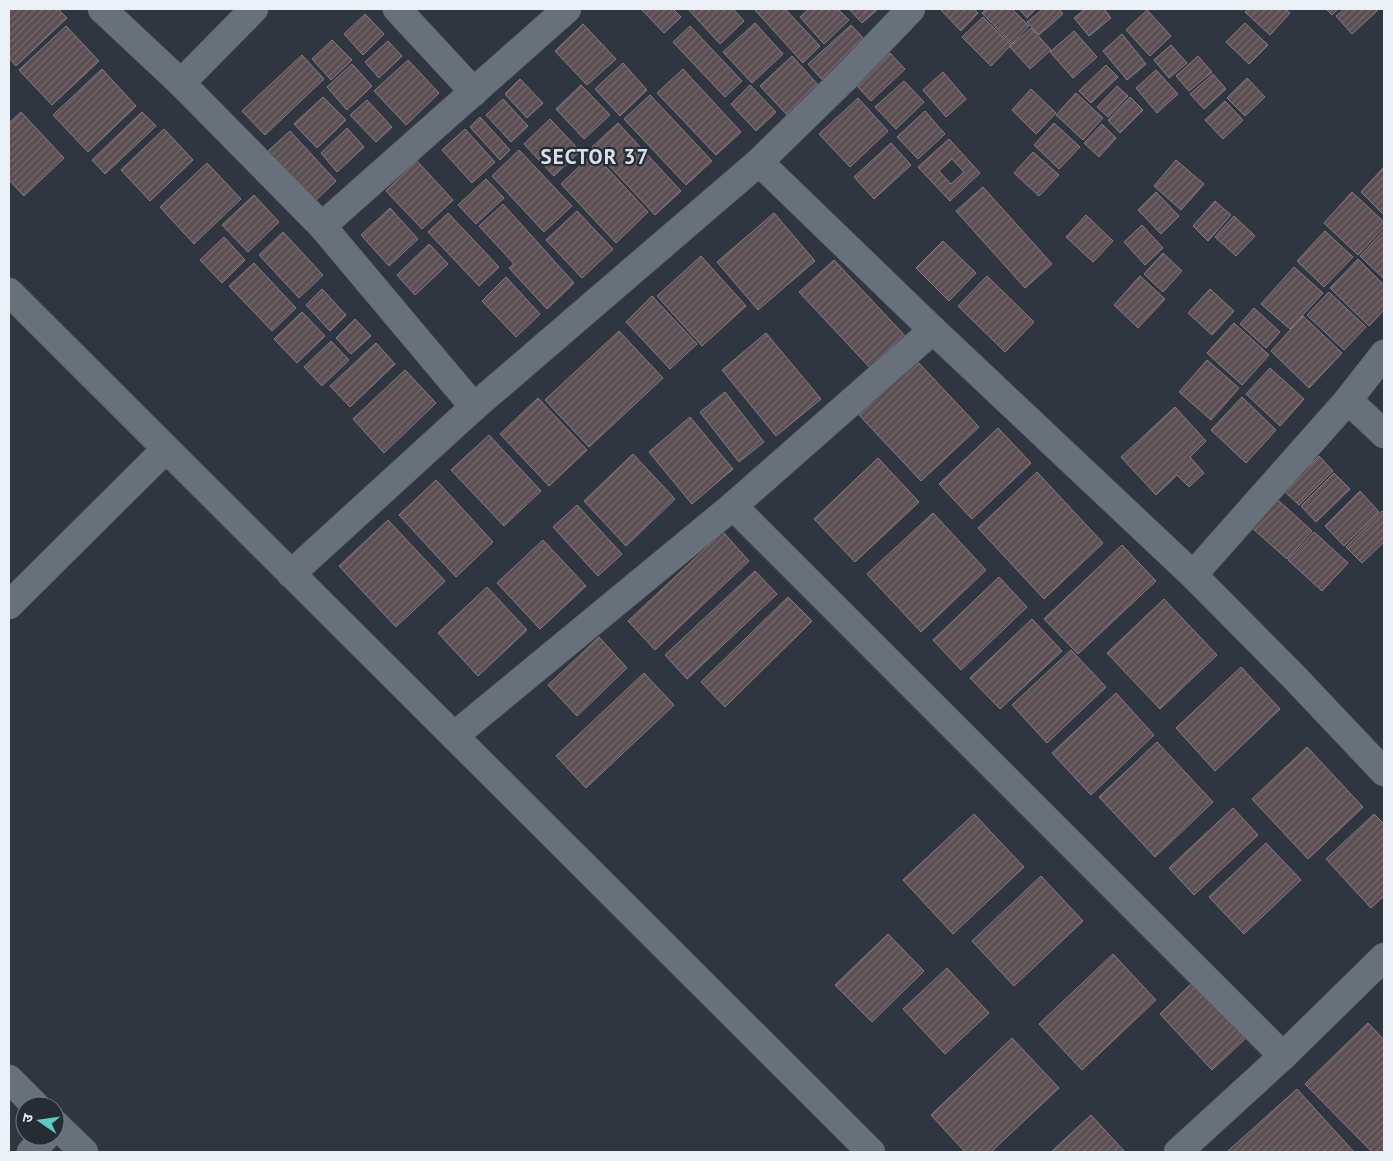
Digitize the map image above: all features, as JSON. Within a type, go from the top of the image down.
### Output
[{"type":"street","points":[[102,9],[181,83],[322,226],[474,407]]},
{"type":"street","points":[[181,83],[254,9]]},
{"type":"street","points":[[397,9],[474,92]]},
{"type":"street","points":[[322,226],[567,9]]},
{"type":"street","points":[[291,574],[474,407],[759,162],[846,78],[911,9]]},
{"type":"street","points":[[759,162],[932,330],[1193,575],[1296,679],[1384,772]]},
{"type":"street","points":[[9,292],[871,1152]]},
{"type":"street","points":[[454,736],[733,506],[932,330]]},
{"type":"street","points":[[1193,575],[1348,400],[1384,354]]},
{"type":"street","points":[[1348,400],[1384,434]]},
{"type":"street","points":[[9,605],[166,449]]},
{"type":"street","points":[[733,506],[1284,1056]]},
{"type":"street","points":[[1178,1152],[1284,1056],[1384,957]]},
{"type":"street","points":[[9,1079],[26,1096]]},
{"type":"street","points":[[65,1137],[84,1152]]},
{"type":"building","points":[[9,9],[58,9],[67,18],[16,66],[9,58]]},
{"type":"building","points":[[641,9],[673,9],[681,17],[664,33]]},
{"type":"building","points":[[688,9],[733,9],[744,21],[720,44]]},
{"type":"building","points":[[754,9],[785,9],[820,46],[803,63]]},
{"type":"building","points":[[809,9],[838,9],[849,20],[824,44],[800,17]]},
{"type":"building","points":[[849,9],[878,9],[862,23]]},
{"type":"building","points":[[940,9],[974,9],[978,13],[961,31]]},
{"type":"building","points":[[987,9],[1012,9],[1029,26],[1012,44],[982,13]]},
{"type":"building","points":[[1019,9],[1036,9],[1027,18]]},
{"type":"building","points":[[1043,9],[1059,9],[1063,14],[1039,35],[1027,22]]},
{"type":"building","points":[[1085,9],[1104,9],[1111,18],[1089,36],[1074,18]]},
{"type":"building","points":[[1248,9],[1285,9],[1290,13],[1270,35],[1245,12]]},
{"type":"building","points":[[1326,9],[1338,9],[1332,15]]},
{"type":"building","points":[[1344,9],[1379,9],[1352,34],[1336,16]]},
{"type":"building","points":[[1147,10],[1171,36],[1150,56],[1126,30]]},
{"type":"building","points":[[365,14],[384,34],[363,55],[344,34]]},
{"type":"building","points":[[983,17],[1011,45],[991,66],[962,37]]},
{"type":"building","points":[[755,23],[783,54],[752,83],[723,52]]},
{"type":"building","points":[[1245,23],[1268,45],[1249,64],[1226,42]]},
{"type":"building","points":[[583,24],[616,59],[587,85],[555,51]]},
{"type":"building","points":[[851,25],[868,43],[825,83],[808,64]]},
{"type":"building","points":[[66,26],[99,61],[52,105],[19,70]]},
{"type":"building","points":[[690,26],[742,81],[725,97],[673,42]]},
{"type":"building","points":[[1031,28],[1051,50],[1030,69],[1010,47]]},
{"type":"building","points":[[1074,31],[1097,57],[1073,78],[1050,52]]},
{"type":"building","points":[[1122,34],[1146,64],[1127,80],[1103,51]]},
{"type":"building","points":[[332,40],[352,60],[331,80],[312,59]]},
{"type":"building","points":[[388,41],[402,56],[379,78],[365,62]]},
{"type":"building","points":[[1171,45],[1187,63],[1169,78],[1154,60]]},
{"type":"building","points":[[890,53],[905,69],[871,101],[856,85]]},
{"type":"building","points":[[302,55],[324,79],[265,135],[242,111]]},
{"type":"building","points":[[792,56],[820,87],[789,117],[760,86]]},
{"type":"building","points":[[1198,56],[1212,72],[1189,91],[1176,76]]},
{"type":"building","points":[[408,60],[439,93],[406,125],[374,91]]},
{"type":"building","points":[[623,63],[647,90],[620,116],[595,89]]},
{"type":"building","points":[[352,64],[372,86],[347,110],[327,87]]},
{"type":"building","points":[[1106,65],[1118,77],[1091,103],[1079,91]]},
{"type":"building","points":[[102,69],[136,106],[88,152],[53,115]]},
{"type":"building","points":[[683,69],[741,132],[716,155],[657,93]]},
{"type":"building","points":[[1156,70],[1178,94],[1157,113],[1136,88]]},
{"type":"building","points":[[943,72],[966,99],[946,117],[923,90]]},
{"type":"building","points":[[1213,74],[1226,89],[1204,109],[1190,94]]},
{"type":"building","points":[[1247,78],[1265,97],[1245,116],[1227,98]]},
{"type":"building","points":[[520,79],[543,103],[527,118],[505,94]]},
{"type":"building","points":[[904,81],[924,102],[896,129],[875,107]]},
{"type":"building","points":[[581,85],[610,115],[584,139],[556,109]]},
{"type":"building","points":[[750,85],[776,112],[756,131],[731,104]]},
{"type":"building","points":[[1117,86],[1128,96],[1108,117],[1097,107]]},
{"type":"building","points":[[1031,89],[1056,113],[1036,134],[1012,110]]},
{"type":"building","points":[[1076,93],[1103,118],[1083,140],[1056,115]]},
{"type":"building","points":[[650,95],[712,161],[686,185],[624,119]]},
{"type":"building","points":[[323,97],[346,120],[317,148],[294,124]]},
{"type":"building","points":[[1130,97],[1143,110],[1120,133],[1108,120]]},
{"type":"building","points":[[858,98],[888,131],[850,167],[819,134]]},
{"type":"building","points":[[503,99],[528,126],[511,142],[486,115]]},
{"type":"building","points":[[367,100],[392,127],[376,142],[350,115]]},
{"type":"building","points":[[1225,101],[1243,120],[1223,139],[1205,120]]},
{"type":"building","points":[[925,111],[945,134],[918,159],[897,137]]},
{"type":"building","points":[[21,112],[64,158],[24,196],[9,180],[9,123]]},
{"type":"building","points":[[142,112],[156,126],[105,174],[92,160]]},
{"type":"building","points":[[480,117],[510,150],[500,160],[470,127]]},
{"type":"building","points":[[550,119],[580,151],[554,176],[524,144]]},
{"type":"building","points":[[618,123],[681,191],[655,215],[592,147]]},
{"type":"building","points":[[1054,123],[1080,147],[1059,169],[1034,145]]},
{"type":"building","points":[[1102,124],[1116,138],[1099,157],[1084,143]]},
{"type":"building","points":[[347,128],[364,147],[337,172],[321,153]]},
{"type":"building","points":[[164,129],[193,160],[150,201],[121,170]]},
{"type":"building","points":[[465,129],[495,162],[472,183],[442,150]]},
{"type":"building","points":[[290,131],[336,181],[314,202],[267,152]]},
{"type":"building","points":[[949,139],[980,173],[950,201],[918,167]],"holes":[[[952,159],[964,172],[951,184],[939,171]]]},
{"type":"building","points":[[891,143],[911,165],[874,199],[854,177]]},
{"type":"building","points":[[519,150],[572,206],[544,232],[492,176]]},
{"type":"building","points":[[1033,152],[1059,175],[1039,196],[1014,173]]},
{"type":"building","points":[[593,153],[648,212],[616,243],[561,184]]},
{"type":"building","points":[[1176,160],[1204,184],[1181,210],[1154,186]]},
{"type":"building","points":[[417,161],[453,200],[422,229],[386,191]]},
{"type":"building","points":[[207,163],[241,199],[194,244],[160,207]]},
{"type":"building","points":[[1384,169],[1384,215],[1361,192]]},
{"type":"building","points":[[486,179],[504,198],[476,224],[458,205]]},
{"type":"building","points":[[983,187],[1052,264],[1025,288],[956,211]]},
{"type":"building","points":[[1156,192],[1179,216],[1161,234],[1138,210]]},
{"type":"building","points":[[1352,192],[1384,222],[1384,227],[1358,255],[1324,223]]},
{"type":"building","points":[[254,195],[279,222],[248,252],[222,225]]},
{"type":"building","points":[[1215,201],[1231,215],[1208,241],[1193,226]]},
{"type":"building","points":[[503,204],[574,283],[547,309],[509,268],[514,264],[479,226]]},
{"type":"building","points":[[390,208],[418,239],[389,266],[361,235]]},
{"type":"building","points":[[577,211],[613,249],[582,278],[546,240]]},
{"type":"building","points":[[448,213],[499,267],[479,286],[428,232]]},
{"type":"building","points":[[774,213],[815,261],[758,310],[717,262]]},
{"type":"building","points":[[1086,215],[1113,241],[1093,262],[1066,237]]},
{"type":"building","points":[[1234,216],[1255,236],[1236,256],[1215,237]]},
{"type":"building","points":[[1142,225],[1163,248],[1145,265],[1124,242]]},
{"type":"building","points":[[1384,230],[1384,279],[1360,256]]},
{"type":"building","points":[[1325,231],[1353,257],[1324,287],[1297,261]]},
{"type":"building","points":[[283,232],[323,275],[299,298],[259,255]]},
{"type":"building","points":[[224,237],[245,260],[222,283],[200,260]]},
{"type":"building","points":[[943,241],[976,273],[949,301],[916,268]]},
{"type":"building","points":[[429,244],[448,264],[415,295],[397,275]]},
{"type":"building","points":[[1163,253],[1182,271],[1163,292],[1144,274]]},
{"type":"building","points":[[701,256],[746,306],[702,346],[657,296]]},
{"type":"building","points":[[1358,259],[1384,285],[1384,310],[1369,326],[1330,288]]},
{"type":"building","points":[[834,260],[908,339],[873,371],[799,292]]},
{"type":"building","points":[[254,263],[296,308],[272,331],[229,286]]},
{"type":"building","points":[[1294,267],[1323,293],[1290,329],[1261,304]]},
{"type":"building","points":[[987,276],[1034,322],[1005,352],[958,306]]},
{"type":"building","points":[[1140,276],[1165,299],[1138,328],[1114,305]]},
{"type":"building","points":[[506,277],[540,314],[516,337],[482,301]]},
{"type":"building","points":[[322,289],[346,315],[330,331],[306,305]]},
{"type":"building","points":[[1210,289],[1234,311],[1212,335],[1188,313]]},
{"type":"building","points":[[1329,292],[1366,327],[1344,350],[1307,315]]},
{"type":"building","points":[[652,296],[697,344],[670,369],[626,322]]},
{"type":"building","points":[[1254,308],[1280,332],[1266,348],[1240,324]]},
{"type":"building","points":[[302,312],[325,336],[297,363],[274,339]]},
{"type":"building","points":[[1303,316],[1342,353],[1309,388],[1271,351]]},
{"type":"building","points":[[355,319],[371,336],[351,354],[336,338]]},
{"type":"building","points":[[1234,323],[1269,355],[1242,385],[1207,353]]},
{"type":"building","points":[[619,331],[663,378],[589,447],[545,400]]},
{"type":"building","points":[[766,333],[821,399],[776,436],[722,370]]},
{"type":"building","points":[[331,341],[349,360],[322,386],[304,367]]},
{"type":"building","points":[[376,343],[395,364],[350,407],[330,386]]},
{"type":"building","points":[[916,360],[979,427],[921,481],[858,414]]},
{"type":"building","points":[[1207,360],[1239,388],[1211,420],[1179,392]]},
{"type":"building","points":[[1270,368],[1304,399],[1280,426],[1246,394]]},
{"type":"building","points":[[405,370],[436,403],[384,453],[353,419]]},
{"type":"building","points":[[725,392],[764,442],[739,462],[700,412]]},
{"type":"building","points":[[1242,397],[1276,430],[1246,463],[1211,430]]},
{"type":"building","points":[[538,398],[587,450],[549,486],[500,434]]},
{"type":"building","points":[[1175,407],[1206,441],[1190,457],[1204,473],[1189,487],[1177,475],[1156,495],[1121,457]]},
{"type":"building","points":[[690,417],[733,469],[692,504],[649,452]]},
{"type":"building","points":[[998,428],[1031,463],[972,519],[939,484]]},
{"type":"building","points":[[489,435],[541,491],[504,526],[451,470]]},
{"type":"building","points":[[633,454],[675,499],[626,546],[584,501]]},
{"type":"building","points":[[1319,456],[1333,471],[1299,505],[1284,491]]},
{"type":"building","points":[[878,458],[919,502],[855,562],[814,519]]},
{"type":"building","points":[[1037,472],[1103,543],[1044,599],[978,528]]},
{"type":"building","points":[[1334,473],[1350,489],[1316,522],[1301,506]]},
{"type":"building","points":[[436,480],[493,542],[456,577],[399,515]]},
{"type":"building","points":[[1360,491],[1379,512],[1344,546],[1325,526]]},
{"type":"building","points":[[1278,500],[1312,531],[1287,559],[1252,528]]},
{"type":"building","points":[[577,505],[622,554],[598,576],[553,527]]},
{"type":"building","points":[[1382,511],[1384,513],[1384,542],[1362,563],[1346,547]]},
{"type":"building","points":[[933,513],[986,570],[921,632],[867,574]]},
{"type":"building","points":[[388,520],[445,581],[396,627],[339,566]]},
{"type":"building","points":[[723,532],[749,561],[655,650],[628,621]]},
{"type":"building","points":[[1314,532],[1348,563],[1322,591],[1288,560]]},
{"type":"building","points":[[543,540],[586,586],[540,629],[497,583]]},
{"type":"building","points":[[1122,545],[1156,581],[1078,654],[1044,619]]},
{"type":"building","points":[[755,571],[777,594],[687,679],[665,655]]},
{"type":"building","points":[[999,577],[1027,607],[961,670],[933,640]]},
{"type":"building","points":[[487,587],[527,630],[478,676],[438,633]]},
{"type":"building","points":[[788,597],[812,621],[725,707],[701,682]]},
{"type":"building","points":[[1164,599],[1217,655],[1160,709],[1107,653]]},
{"type":"building","points":[[1032,619],[1062,651],[1000,709],[970,678]]},
{"type":"building","points":[[599,637],[627,668],[577,716],[548,685]]},
{"type":"building","points":[[1071,650],[1106,687],[1047,743],[1012,705]]},
{"type":"building","points":[[1241,667],[1280,709],[1215,771],[1176,728]]},
{"type":"building","points":[[644,673],[674,705],[586,788],[556,756]]},
{"type":"building","points":[[1116,693],[1154,735],[1091,795],[1052,753]]},
{"type":"building","points":[[1157,742],[1213,802],[1155,857],[1099,797]]},
{"type":"building","points":[[1307,747],[1363,807],[1308,859],[1252,799]]},
{"type":"building","points":[[1233,808],[1258,835],[1194,895],[1169,868]]},
{"type":"building","points":[[974,814],[1024,867],[953,934],[903,880]]},
{"type":"building","points":[[1374,814],[1384,824],[1384,896],[1371,908],[1326,859]]},
{"type":"building","points":[[1266,843],[1301,880],[1244,934],[1209,897]]},
{"type":"building","points":[[1041,876],[1083,921],[1014,986],[972,941]]},
{"type":"building","points":[[888,934],[924,971],[872,1022],[835,985]]},
{"type":"building","points":[[1113,954],[1156,1000],[1082,1070],[1039,1024]]},
{"type":"building","points":[[947,968],[989,1013],[945,1054],[903,1009]]},
{"type":"building","points":[[1193,982],[1246,1038],[1212,1070],[1160,1014]]},
{"type":"building","points":[[1368,1023],[1384,1040],[1384,1152],[1372,1152],[1305,1084]]},
{"type":"building","points":[[1012,1038],[1059,1088],[991,1152],[965,1152],[931,1115]]},
{"type":"building","points":[[1297,1089],[1354,1152],[1228,1151]]},
{"type":"building","points":[[1091,1115],[1125,1152],[1051,1152]]},
{"type":"district","name":"SECTOR 37","points":[[595,156]]}]
